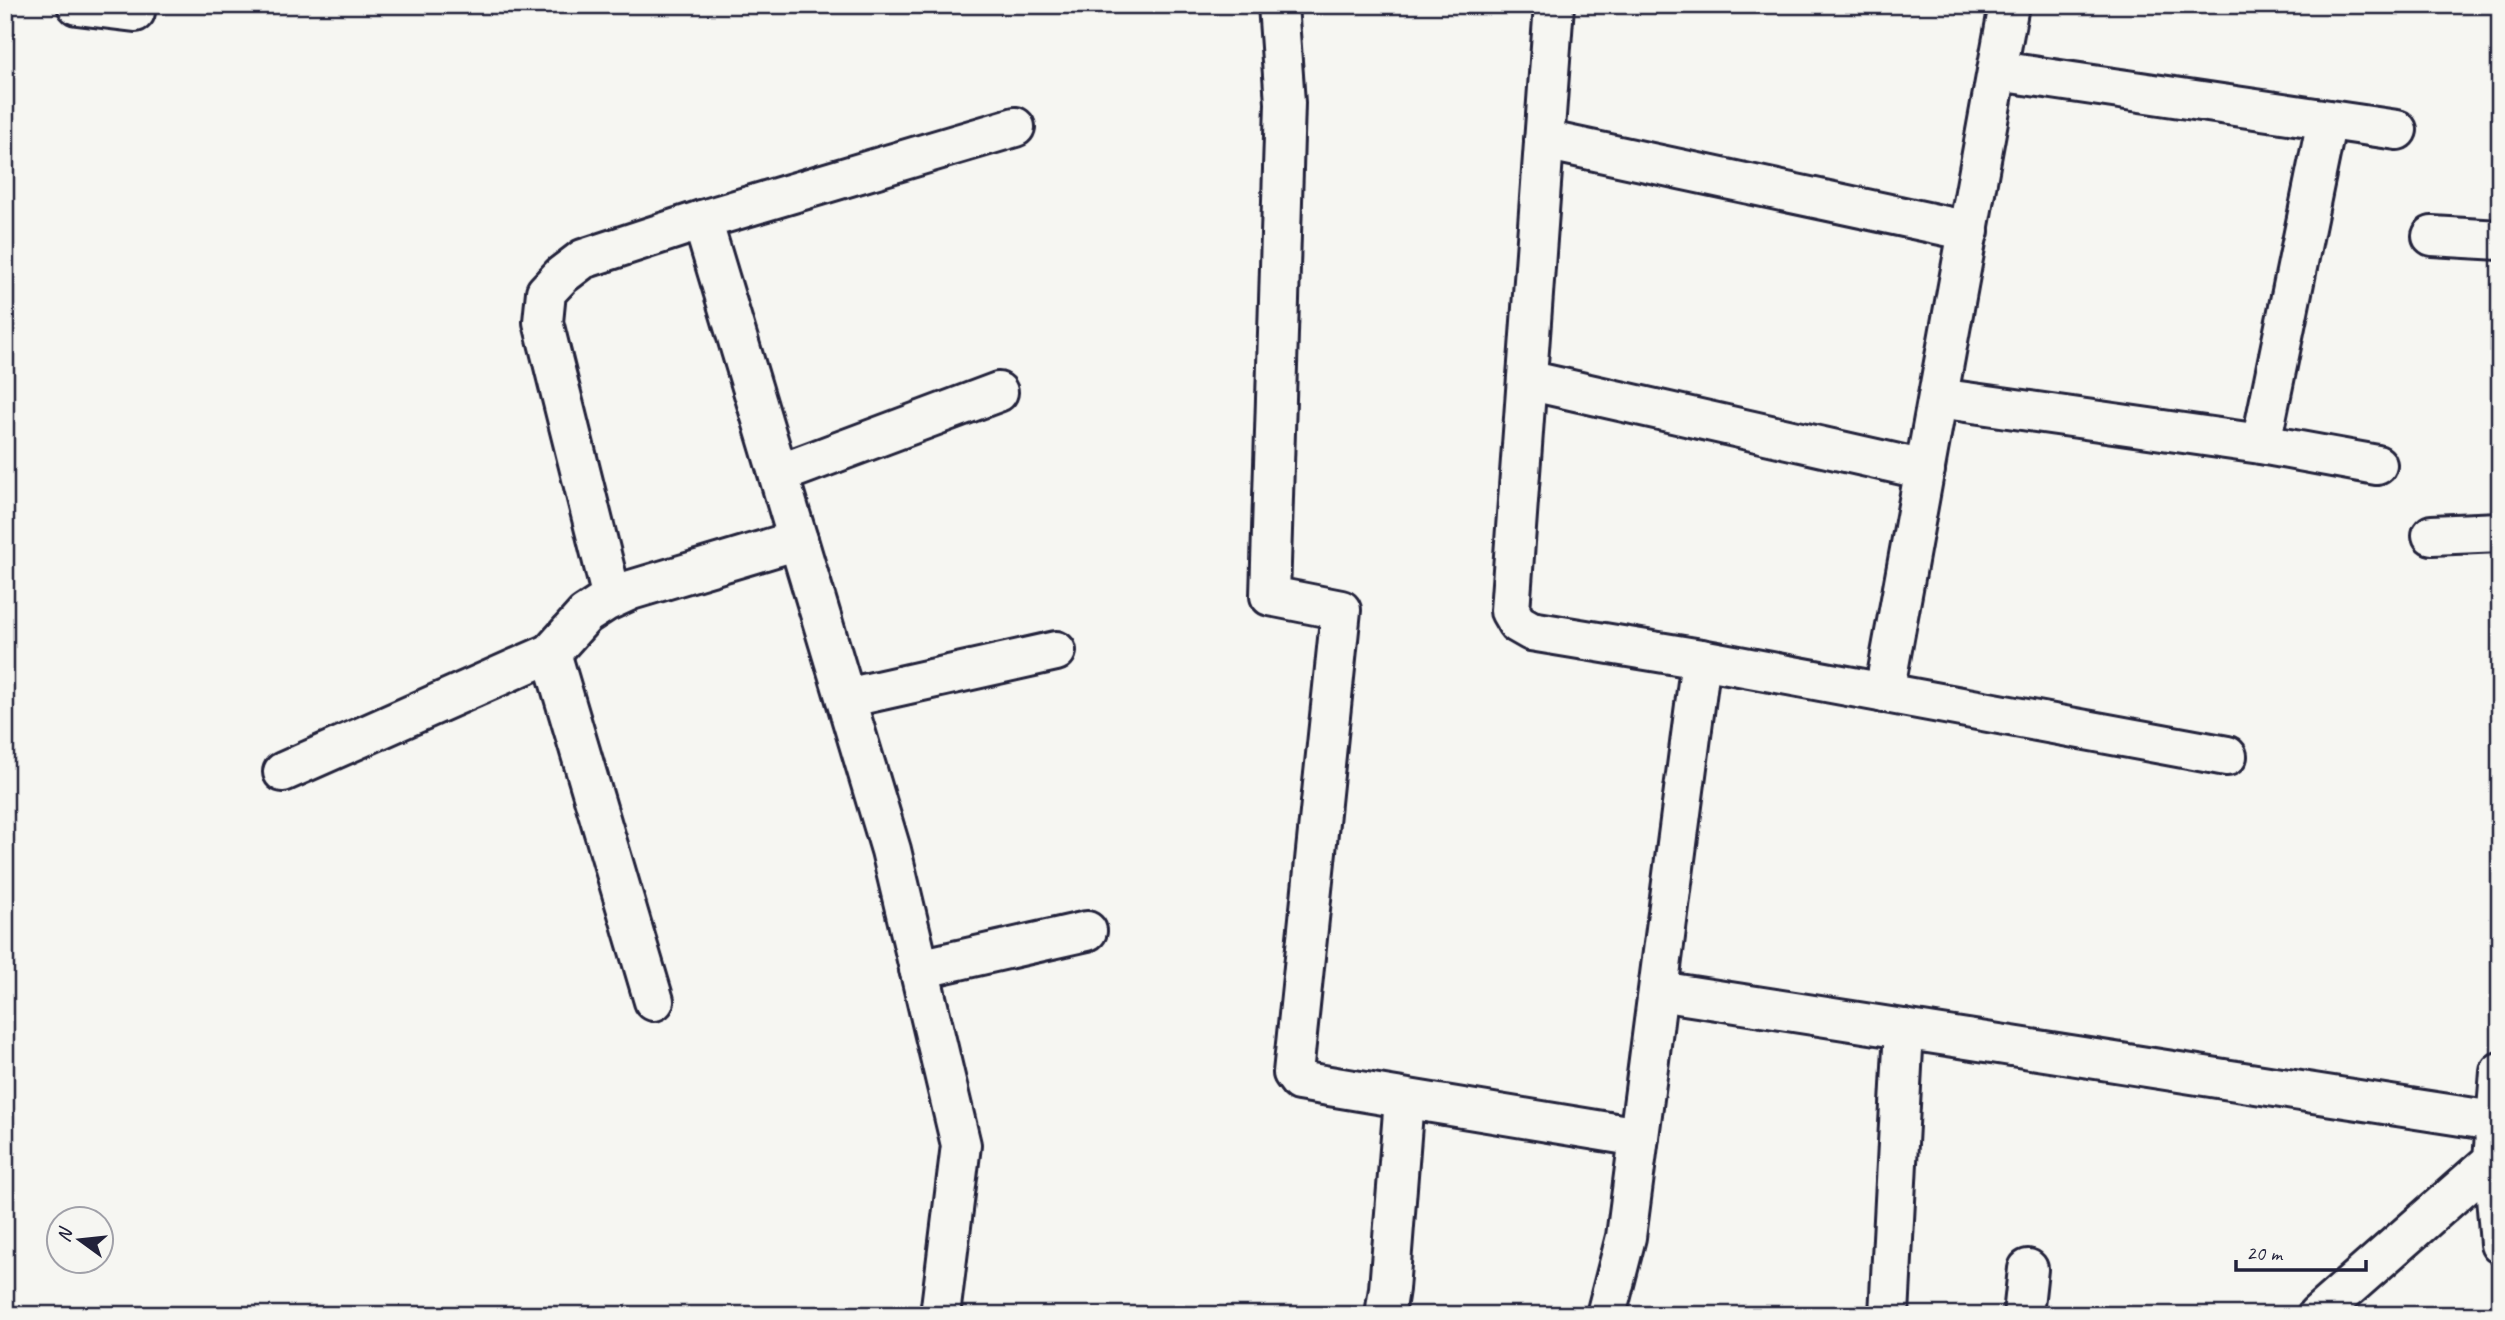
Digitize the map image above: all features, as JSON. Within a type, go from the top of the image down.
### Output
[{"type":"street","points":[[77,5],[135,12]]},
{"type":"street","points":[[1278,5],[1285,103],[1270,596],[1341,610],[1293,1073],[1299,1081],[1639,1138]]},
{"type":"street","points":[[1554,5],[1510,611],[1517,623],[1531,631],[1701,659],[2227,757]]},
{"type":"street","points":[[1884,693],[2010,5]]},
{"type":"street","points":[[1998,71],[2397,130]]},
{"type":"street","points":[[2260,444],[2327,120]]},
{"type":"street","points":[[612,598],[542,322],[546,292],[562,275],[583,260],[702,220],[1015,127]]},
{"type":"street","points":[[1544,140],[1969,231]]},
{"type":"street","points":[[702,220],[891,850],[961,1145],[940,1315]]},
{"type":"street","points":[[2432,236],[2500,240]]},
{"type":"street","points":[[1527,380],[1925,470]]},
{"type":"street","points":[[779,474],[998,392]]},
{"type":"street","points":[[1938,398],[2260,444],[2377,465]]},
{"type":"street","points":[[2432,535],[2500,532]]},
{"type":"street","points":[[283,772],[551,653],[585,615],[612,598],[798,540]]},
{"type":"street","points":[[846,698],[1056,651]]},
{"type":"street","points":[[551,653],[654,1001]]},
{"type":"street","points":[[1606,1315],[1626,1237],[1701,659]]},
{"type":"street","points":[[919,969],[1087,931]]},
{"type":"street","points":[[1659,991],[2498,1122]]},
{"type":"street","points":[[1889,1315],[1904,1029]]},
{"type":"street","points":[[2500,1072],[2493,1160],[2500,1244]]},
{"type":"street","points":[[1385,1315],[1404,1098]]},
{"type":"street","points":[[2317,1315],[2493,1160]]},
{"type":"street","points":[[2023,1315],[2028,1269]]}]
